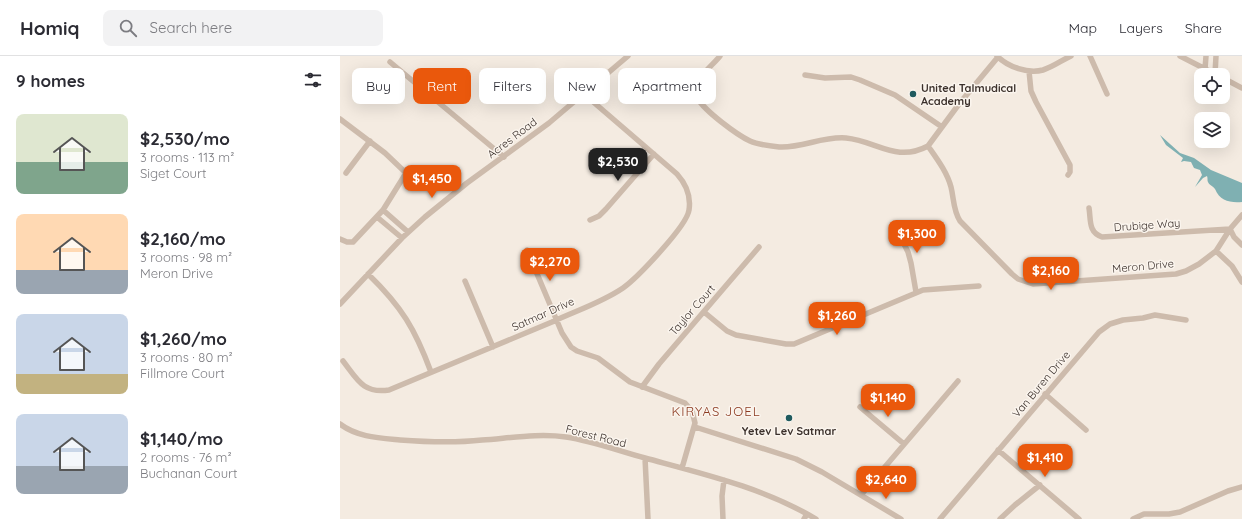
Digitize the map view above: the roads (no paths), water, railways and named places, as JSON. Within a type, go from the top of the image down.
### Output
[{"type":"street","name":"Acres Road","points":[[610,72],[628,56]]},
{"type":"street","points":[[720,56],[700,79],[696,87],[697,96],[703,106],[731,130],[751,141],[769,146],[790,147],[819,140],[845,138],[902,153],[920,150],[928,146],[959,104],[998,57],[1009,65],[1029,70],[1041,70],[1046,69],[1071,56]]},
{"type":"street","points":[[1090,56],[1107,94]]},
{"type":"street","points":[[1180,56],[1203,68]]},
{"type":"street","points":[[1205,68],[1206,56]]},
{"type":"street","points":[[1216,56],[1216,68]]},
{"type":"street","points":[[390,62],[504,157]]},
{"type":"street","points":[[1029,70],[1031,91],[1070,165],[1070,172],[1068,175]]},
{"type":"street","points":[[805,75],[860,80],[895,95],[942,127]]},
{"type":"street","points":[[1230,82],[1242,88]]},
{"type":"street","name":"Acres Road","points":[[340,304],[402,238],[434,209],[549,123],[572,104]]},
{"type":"street","name":"Satmar Drive","points":[[343,361],[360,383],[367,388],[379,391],[389,390],[557,320],[609,296],[623,288],[644,269],[686,219],[690,206],[687,190],[683,181],[677,174],[596,104]]},
{"type":"street","points":[[340,119],[370,141],[406,173],[377,218],[353,242],[347,242],[340,239]]},
{"type":"street","points":[[346,173],[370,141]]},
{"type":"street","name":"Meron Drive","points":[[928,146],[946,173],[951,187],[956,214],[960,221],[1012,274],[1018,279],[1034,284],[1176,274],[1186,271],[1199,264],[1216,251],[1230,229],[1242,215]]},
{"type":"street","points":[[590,220],[600,216],[654,154]]},
{"type":"street","name":"Drubige Way","points":[[1089,208],[1092,230],[1095,235],[1102,237],[1230,229]]},
{"type":"street","points":[[383,210],[408,232]]},
{"type":"street","points":[[377,218],[402,238]]},
{"type":"street","points":[[894,224],[908,252],[916,292]]},
{"type":"street","points":[[1230,229],[1234,237],[1242,245]]},
{"type":"street","name":"Taylor Court","points":[[642,387],[659,364],[759,247]]},
{"type":"street","points":[[528,250],[562,333],[571,346],[577,351],[598,358],[630,382],[685,403],[690,409],[695,419],[694,428],[682,468]]},
{"type":"street","points":[[1216,251],[1232,266],[1242,282]]},
{"type":"street","points":[[368,274],[391,297],[407,319],[422,349],[431,372]]},
{"type":"street","points":[[465,281],[493,347]]},
{"type":"street","points":[[704,312],[727,331],[736,335],[786,344],[794,344],[916,292],[932,288],[980,286]]},
{"type":"street","name":"Van Buren Drive","points":[[940,519],[1096,334],[1110,324],[1122,320],[1155,316],[1186,320]]},
{"type":"street","points":[[861,495],[958,382]]},
{"type":"street","points":[[1045,394],[1086,430]]},
{"type":"street","points":[[860,407],[904,444]]},
{"type":"street","name":"Forest Road","points":[[340,424],[351,431],[364,436],[418,441],[473,441],[540,436],[566,437],[724,480],[774,497],[806,516],[816,519]]},
{"type":"street","points":[[694,428],[796,459],[822,472],[900,519]]},
{"type":"street","points":[[998,450],[1079,519]]},
{"type":"street","points":[[645,458],[648,519]]},
{"type":"street","points":[[723,519],[722,496],[724,480]]},
{"type":"street","points":[[1000,519],[1040,485]]},
{"type":"street","points":[[1132,519],[1144,514],[1169,514],[1180,512],[1228,491],[1242,487]]},
{"type":"water","points":[[1160,135],[1180,153],[1194,158],[1211,170],[1242,183],[1242,202],[1233,202],[1223,199],[1209,183],[1207,176],[1203,178],[1195,187],[1202,175],[1200,170],[1194,168],[1191,162],[1181,162],[1183,158],[1166,145]]},
{"type":"place","name":"United Talmudical Academy","points":[[913,94]]},
{"type":"place","name":"Yetev Lev Satmar","points":[[789,418]]},
{"type":"district","name":"KIRYAS JOEL","points":[[716,411]]}]
